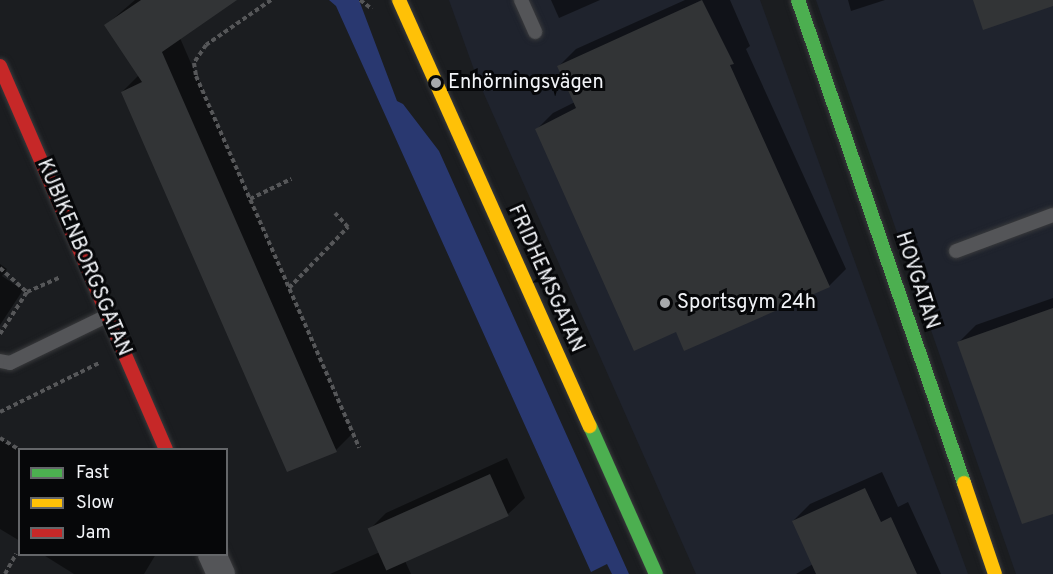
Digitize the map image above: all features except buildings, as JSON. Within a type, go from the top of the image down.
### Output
[{"type":"street","name":"FRIDHEMSGATAN","points":[[399,0],[656,574]]},
{"type":"street","name":"HOVGATAN","points":[[798,0],[995,574]]},
{"type":"street","name":"KUBIKENBORGSGATAN","points":[[0,66],[165,448]]},
{"type":"street","points":[[212,556],[221,574]]},
{"type":"lane","points":[[521,0],[535,32]]},
{"type":"lane","points":[[956,251],[1053,215]]},
{"type":"lane","points":[[0,361],[10,363],[107,316]]},
{"type":"path","points":[[271,0],[206,45],[194,63],[196,76],[359,448]]},
{"type":"path","points":[[250,199],[291,179]]},
{"type":"path","points":[[289,288],[348,227],[335,213]]},
{"type":"path","points":[[0,268],[27,292]]},
{"type":"path","points":[[0,334],[27,292],[63,276]]},
{"type":"path","points":[[0,412],[109,358]]},
{"type":"path","points":[[0,438],[18,449]]},
{"type":"path","points":[[5,574],[16,554]]},
{"type":"shaded area","points":[[329,0],[359,0],[397,101],[403,104],[439,151],[629,574],[612,574],[607,564],[591,572],[336,6]]},
{"type":"shaded area","points":[[449,0],[760,0],[968,574],[696,574],[477,78]]},
{"type":"shaded area","points":[[816,0],[1053,0],[1053,574],[1016,574]]},
{"type":"traffic: fast","points":[[798,0],[964,483]]},
{"type":"traffic: fast","points":[[590,426],[656,574]]},
{"type":"traffic: slow","points":[[399,0],[590,426]]},
{"type":"traffic: slow","points":[[964,483],[995,574]]},
{"type":"traffic: jam","points":[[0,66],[165,448]]},
{"type":"place","name":"Enhörningsvägen","points":[[436,83]]},
{"type":"place","name":"Sportsgym 24h","points":[[665,303]]}]
